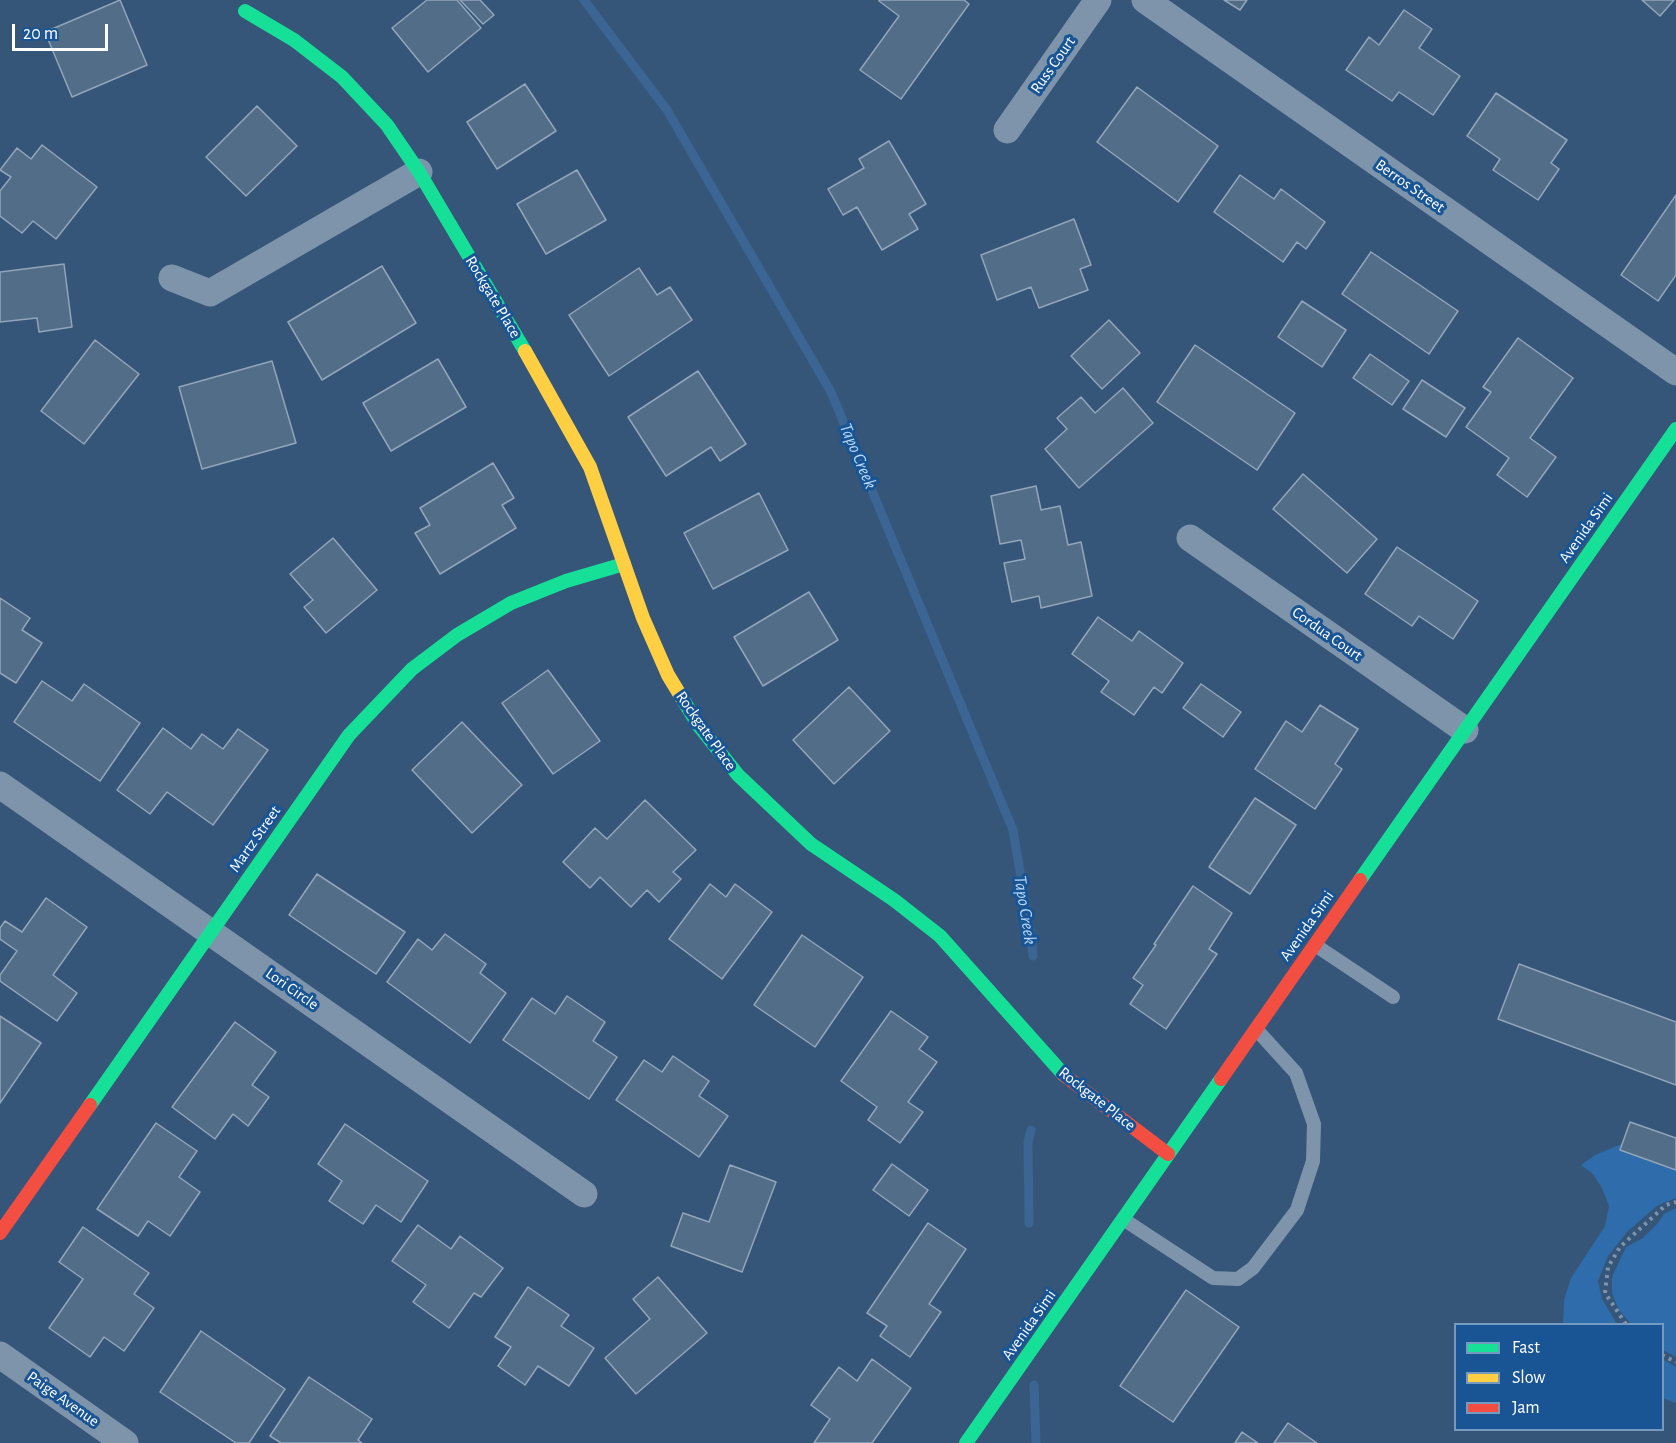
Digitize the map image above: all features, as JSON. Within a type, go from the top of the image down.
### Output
[{"type":"street","name":"Russ Court","points":[[1007,130],[1098,0]]},
{"type":"street","name":"Berros Street","points":[[1145,0],[1676,372]]},
{"type":"street","name":"Rockgate Place","points":[[244,11],[294,40],[342,77],[387,125],[419,172],[544,382],[590,467],[643,618],[668,675],[699,726],[738,776],[811,844],[894,900],[939,936],[1065,1077],[1168,1154]]},
{"type":"street","points":[[172,278],[210,293],[419,172]]},
{"type":"street","name":"Avenida Simi","points":[[966,1443],[1676,429]]},
{"type":"street","name":"Cordua Court","points":[[1190,538],[1465,730]]},
{"type":"street","name":"Martz Street","points":[[0,1233],[349,735],[412,669],[457,635],[512,603],[566,581],[624,564]]},
{"type":"street","name":"Lori Circle","points":[[0,785],[584,1194]]},
{"type":"street","name":"Paige Avenue","points":[[0,1355],[125,1443]]},
{"type":"lane","points":[[1315,945],[1393,997]]},
{"type":"lane","points":[[1123,1219],[1213,1278],[1238,1279],[1253,1269],[1298,1210],[1313,1161],[1314,1124],[1296,1073],[1256,1028]]},
{"type":"path","points":[[1625,1323],[1605,1293],[1608,1267],[1620,1247],[1666,1205],[1676,1202]]},
{"type":"shaded area","points":[[1624,1143],[1676,1162],[1676,1198],[1658,1205],[1628,1231],[1608,1256],[1598,1281],[1602,1299],[1616,1323],[1563,1323],[1564,1300],[1571,1278],[1605,1226],[1609,1206],[1593,1174],[1581,1165],[1595,1155]]},
{"type":"shaded area","points":[[1676,1208],[1676,1357],[1664,1351],[1664,1323],[1630,1323],[1619,1310],[1612,1293],[1612,1277],[1626,1247],[1643,1238],[1664,1214]]},
{"type":"shaded area","points":[[1664,1360],[1676,1367],[1676,1403],[1664,1398]]},
{"type":"building","points":[[120,0],[147,65],[72,97],[45,32]]},
{"type":"building","points":[[427,0],[457,0],[481,28],[428,72],[392,28]]},
{"type":"building","points":[[460,0],[480,0],[494,15],[483,24]]},
{"type":"building","points":[[879,0],[964,0],[969,4],[901,99],[860,70],[899,16]]},
{"type":"building","points":[[1224,0],[1247,0],[1240,10]]},
{"type":"building","points":[[1642,0],[1674,0],[1660,16]]},
{"type":"building","points":[[1404,10],[1432,29],[1419,48],[1460,76],[1433,115],[1399,92],[1392,101],[1346,70],[1369,37],[1379,45]]},
{"type":"building","points":[[525,84],[556,131],[497,169],[467,122]]},
{"type":"building","points":[[1137,87],[1218,146],[1178,202],[1097,142]]},
{"type":"building","points":[[1496,93],[1567,140],[1551,163],[1559,169],[1538,200],[1493,170],[1500,159],[1467,136]]},
{"type":"building","points":[[257,106],[297,146],[246,196],[206,157]]},
{"type":"building","points":[[889,141],[926,204],[909,214],[918,229],[882,250],[857,207],[843,215],[828,189],[864,168],[859,159]]},
{"type":"building","points":[[42,145],[97,187],[56,239],[33,221],[22,233],[0,216],[0,191],[11,177],[0,170],[17,148],[31,159]]},
{"type":"building","points":[[577,170],[606,220],[546,254],[517,204]]},
{"type":"building","points":[[1240,175],[1274,199],[1281,189],[1325,222],[1306,249],[1297,242],[1283,262],[1214,212]]},
{"type":"building","points":[[1676,195],[1676,275],[1658,301],[1621,275]]},
{"type":"building","points":[[1074,219],[1091,265],[1080,269],[1088,290],[1039,308],[1031,287],[997,300],[981,255]]},
{"type":"building","points":[[1371,252],[1458,311],[1429,354],[1342,294]]},
{"type":"building","points":[[64,264],[72,327],[39,332],[37,318],[0,322],[0,272]]},
{"type":"building","points":[[382,266],[416,323],[322,380],[288,322]]},
{"type":"building","points":[[639,268],[657,295],[670,287],[692,320],[609,376],[569,315]]},
{"type":"building","points":[[1302,301],[1346,330],[1322,367],[1278,337]]},
{"type":"building","points":[[1109,320],[1140,353],[1102,389],[1071,356]]},
{"type":"building","points":[[1518,338],[1573,378],[1530,438],[1556,457],[1527,497],[1497,475],[1509,458],[1466,427],[1491,392],[1483,387]]},
{"type":"building","points":[[95,340],[139,374],[84,444],[41,411]]},
{"type":"building","points":[[1195,345],[1295,413],[1257,470],[1157,402]]},
{"type":"building","points":[[1370,354],[1409,381],[1392,405],[1353,378]]},
{"type":"building","points":[[438,359],[466,407],[391,451],[363,403]]},
{"type":"building","points":[[272,361],[296,443],[202,469],[179,387]]},
{"type":"building","points":[[698,371],[746,444],[720,461],[711,447],[666,476],[628,417]]},
{"type":"building","points":[[1422,380],[1465,408],[1446,437],[1403,409]]},
{"type":"building","points":[[1123,388],[1153,423],[1079,488],[1045,449],[1067,429],[1057,418],[1081,397],[1095,413]]},
{"type":"building","points":[[493,463],[514,498],[502,505],[516,528],[440,574],[415,533],[430,525],[420,508]]},
{"type":"building","points":[[1303,474],[1377,539],[1347,573],[1273,509]]},
{"type":"building","points":[[1036,486],[1041,510],[1060,506],[1068,545],[1081,542],[1092,596],[1041,608],[1039,596],[1012,602],[1004,563],[1025,559],[1021,540],[1000,544],[991,496]]},
{"type":"building","points":[[759,493],[788,550],[713,589],[684,533]]},
{"type":"building","points":[[333,538],[377,590],[326,633],[304,607],[313,600],[290,574]]},
{"type":"building","points":[[1397,547],[1478,601],[1453,639],[1419,616],[1412,626],[1365,594]]},
{"type":"building","points":[[809,592],[838,640],[763,686],[734,637]]},
{"type":"building","points":[[0,598],[30,618],[22,630],[42,643],[16,683],[0,673]]},
{"type":"building","points":[[1098,617],[1132,641],[1139,631],[1183,663],[1162,693],[1154,687],[1134,715],[1101,692],[1109,681],[1072,654]]},
{"type":"building","points":[[548,670],[600,741],[553,774],[502,703]]},
{"type":"building","points":[[42,681],[72,701],[84,684],[140,723],[100,781],[14,722]]},
{"type":"building","points":[[1201,684],[1241,712],[1223,737],[1183,708]]},
{"type":"building","points":[[849,687],[890,731],[834,784],[793,740]]},
{"type":"building","points":[[1320,705],[1358,729],[1335,764],[1342,769],[1315,809],[1255,769],[1286,721],[1302,732]]},
{"type":"building","points":[[462,722],[522,785],[472,833],[412,770]]},
{"type":"building","points":[[163,728],[191,749],[202,734],[223,749],[238,729],[268,750],[213,825],[167,792],[150,814],[117,790]]},
{"type":"building","points":[[1255,798],[1296,825],[1250,894],[1209,867]]},
{"type":"building","points":[[645,800],[696,850],[673,872],[681,879],[659,902],[647,890],[631,907],[600,877],[590,888],[563,862],[595,828],[607,839]]},
{"type":"building","points":[[317,874],[405,932],[376,974],[289,915]]},
{"type":"building","points":[[710,884],[726,897],[735,884],[772,912],[722,979],[669,939]]},
{"type":"building","points":[[1193,886],[1232,913],[1209,949],[1217,954],[1166,1029],[1130,1004],[1143,985],[1133,978]]},
{"type":"building","points":[[46,898],[87,927],[53,975],[77,993],[57,1021],[0,981],[0,975],[17,951],[0,939],[0,928],[5,921],[22,932]]},
{"type":"building","points":[[445,934],[486,964],[480,973],[506,993],[470,1043],[387,982],[418,939],[432,950]]},
{"type":"building","points":[[802,935],[863,977],[815,1047],[754,1005]]},
{"type":"building","points":[[1519,964],[1676,1022],[1676,1085],[1498,1019]]},
{"type":"building","points":[[567,996],[605,1022],[593,1041],[617,1057],[589,1099],[503,1040],[532,998],[555,1014]]},
{"type":"building","points":[[891,1011],[928,1037],[919,1049],[937,1062],[908,1102],[923,1112],[900,1143],[868,1120],[877,1107],[841,1081]]},
{"type":"building","points":[[0,1016],[41,1043],[0,1103]]},
{"type":"building","points":[[235,1022],[276,1052],[252,1085],[269,1097],[248,1126],[233,1114],[215,1139],[172,1107]]},
{"type":"building","points":[[673,1056],[709,1081],[699,1096],[728,1116],[699,1157],[616,1100],[644,1060],[662,1072]]},
{"type":"building","points":[[1630,1122],[1676,1138],[1676,1170],[1620,1150]]},
{"type":"building","points":[[156,1123],[197,1151],[179,1177],[200,1192],[170,1236],[148,1221],[138,1236],[97,1209]]},
{"type":"building","points":[[345,1124],[428,1181],[401,1222],[376,1205],[363,1224],[329,1201],[342,1181],[318,1164]]},
{"type":"building","points":[[892,1164],[928,1190],[909,1216],[873,1190]]},
{"type":"building","points":[[730,1165],[776,1182],[742,1272],[671,1246],[683,1213],[709,1222]]},
{"type":"building","points":[[928,1223],[966,1249],[929,1304],[941,1312],[910,1357],[880,1336],[887,1326],[867,1313]]},
{"type":"building","points":[[418,1225],[451,1249],[460,1236],[503,1268],[481,1297],[474,1293],[449,1328],[413,1302],[426,1285],[392,1261]]},
{"type":"building","points":[[83,1227],[149,1273],[134,1294],[154,1308],[124,1351],[104,1337],[90,1357],[49,1328],[83,1279],[59,1262]]},
{"type":"building","points":[[658,1277],[707,1333],[636,1394],[605,1358],[650,1319],[633,1299]]},
{"type":"building","points":[[528,1287],[569,1315],[561,1326],[594,1348],[569,1386],[538,1366],[525,1385],[498,1366],[511,1347],[495,1337]]},
{"type":"building","points":[[1186,1290],[1239,1327],[1173,1422],[1120,1386]]},
{"type":"building","points":[[201,1331],[285,1389],[249,1443],[236,1443],[160,1392]]},
{"type":"building","points":[[872,1359],[911,1388],[872,1443],[814,1443],[830,1419],[811,1405],[839,1367],[857,1381]]},
{"type":"building","points":[[309,1377],[372,1419],[358,1440],[362,1443],[281,1443],[270,1436]]},
{"type":"building","points":[[1288,1423],[1317,1443],[1274,1443]]},
{"type":"building","points":[[1242,1432],[1258,1443],[1235,1443]]},
{"type":"waterway","name":"Tapo Creek","points":[[584,0],[667,110],[831,392],[1013,830],[1033,956]]},
{"type":"waterway","name":"Tapo Creek","points":[[1029,1223],[1028,1142],[1031,1130]]},
{"type":"waterway","name":"Tapo Creek","points":[[1034,1385],[1036,1443]]},
{"type":"traffic: fast","points":[[245,11],[294,40],[342,77],[387,125],[419,172],[525,351]]},
{"type":"traffic: fast","points":[[1360,880],[1676,429]]},
{"type":"traffic: fast","points":[[90,1105],[349,735],[412,669],[457,635],[511,603],[566,581],[624,564]]},
{"type":"traffic: fast","points":[[682,698],[699,726],[738,775],[811,844],[894,900],[940,936],[1064,1075]]},
{"type":"traffic: fast","points":[[966,1443],[1221,1079]]},
{"type":"traffic: slow","points":[[525,351],[590,467],[643,618],[668,675],[682,698]]},
{"type":"traffic: jam","points":[[1221,1079],[1360,880]]},
{"type":"traffic: jam","points":[[1064,1075],[1168,1154]]},
{"type":"traffic: jam","points":[[0,1233],[90,1105]]}]
